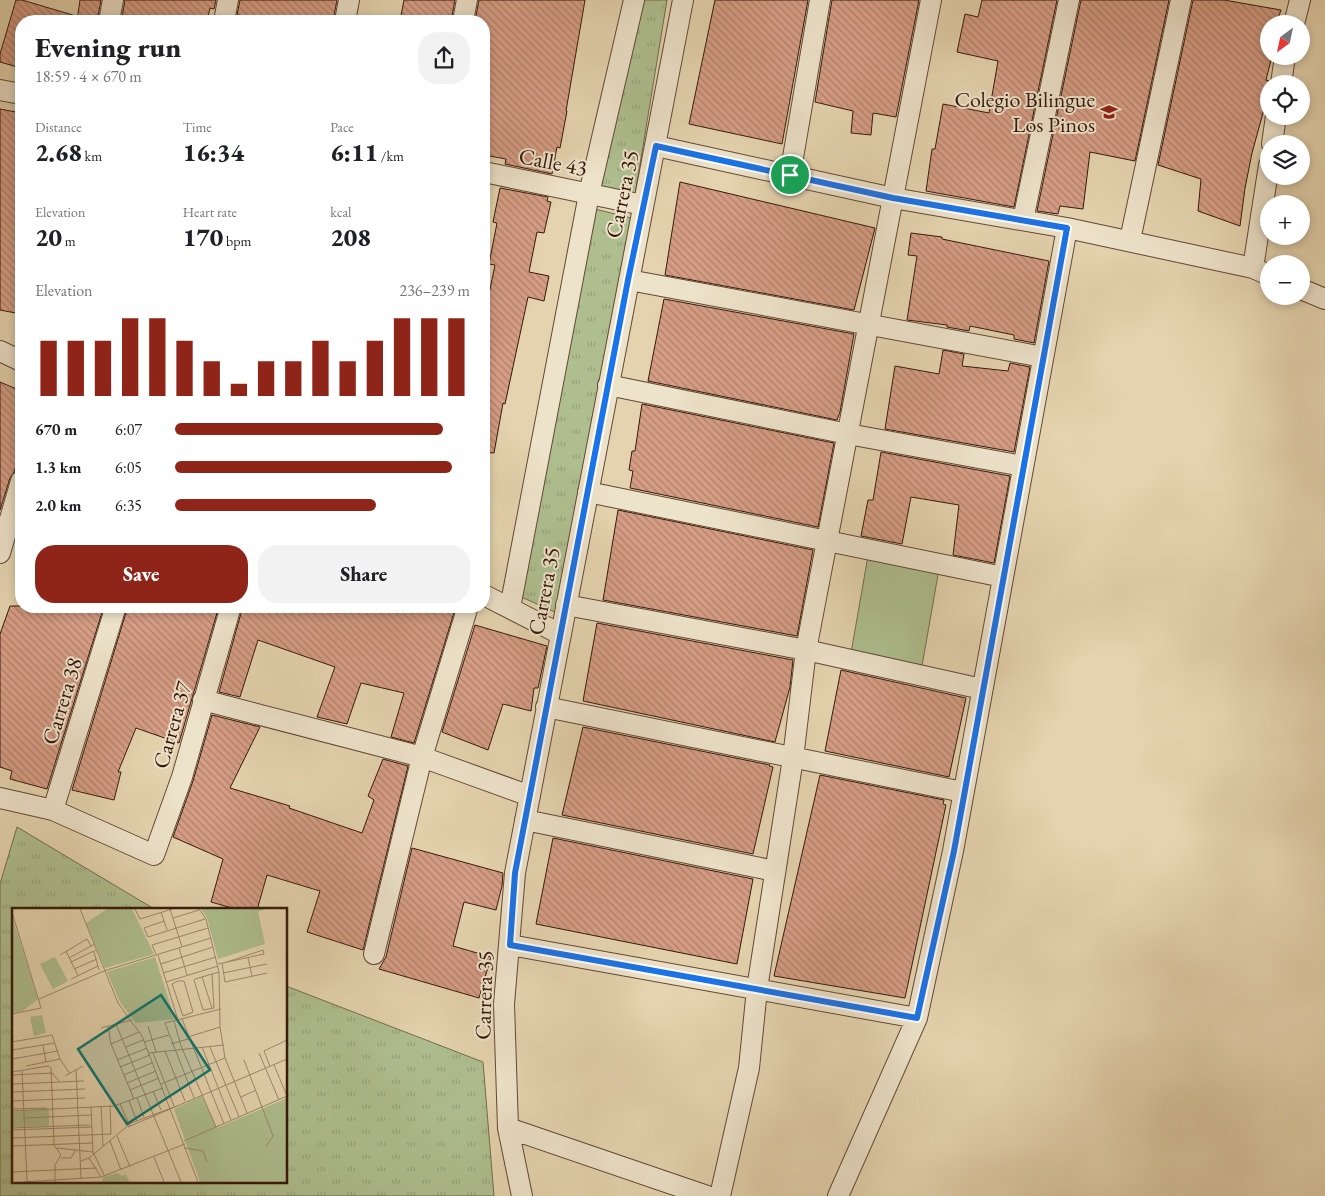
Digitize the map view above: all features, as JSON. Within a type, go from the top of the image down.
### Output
[{"type":"street","points":[[110,15],[112,0]]},
{"type":"street","points":[[225,15],[228,0]]},
{"type":"street","points":[[346,15],[349,0]]},
{"type":"street","points":[[464,15],[467,0]]},
{"type":"street","points":[[510,608],[589,194],[634,0]]},
{"type":"street","name":"Carrera 35","points":[[522,1196],[508,1128],[504,1004],[515,873],[628,280],[684,0]]},
{"type":"street","points":[[790,175],[820,0]]},
{"type":"street","points":[[720,1196],[749,1068],[757,989],[793,758],[806,650],[931,0]]},
{"type":"street","points":[[1023,220],[1069,0]]},
{"type":"street","points":[[1130,240],[1181,0]]},
{"type":"street","points":[[1296,15],[1300,0]]},
{"type":"street","points":[[0,90],[15,93]]},
{"type":"street","points":[[656,146],[893,198],[1130,240],[1260,271]]},
{"type":"street","name":"Calle 43","points":[[490,173],[643,205]]},
{"type":"street","points":[[1262,255],[1267,185]]},
{"type":"street","points":[[838,1196],[917,1018],[954,851],[1067,228]]},
{"type":"street","points":[[628,280],[1043,357]]},
{"type":"street","points":[[1310,293],[1325,299]]},
{"type":"street","points":[[0,351],[15,358]]},
{"type":"street","points":[[608,385],[848,434],[1024,466]]},
{"type":"street","points":[[588,492],[1003,577]]},
{"type":"street","points":[[1,542],[15,514]]},
{"type":"street","points":[[490,598],[560,634]]},
{"type":"street","points":[[566,605],[806,650],[982,689]]},
{"type":"street","name":"Carrera 38","points":[[52,810],[114,613]]},
{"type":"street","name":"Carrera 37","points":[[52,810],[154,855],[182,777],[229,613]]},
{"type":"street","points":[[374,954],[422,757],[466,613]]},
{"type":"street","points":[[203,700],[422,757],[530,796]]},
{"type":"street","points":[[546,708],[964,792]]},
{"type":"street","points":[[0,798],[52,810]]},
{"type":"street","points":[[525,820],[775,871]]},
{"type":"street","points":[[510,945],[917,1018]]},
{"type":"street","points":[[508,1128],[707,1196]]},
{"type":"green space","points":[[639,0],[667,0],[635,195],[596,187]]},
{"type":"green space","points":[[591,208],[635,219],[559,614],[517,595]]},
{"type":"green space","points":[[868,556],[939,569],[922,666],[851,653]]},
{"type":"green space","points":[[17,827],[153,908],[12,908],[12,1184],[288,1184],[288,987],[483,1062],[494,1196],[0,1196],[0,884]]},
{"type":"building","points":[[16,0],[22,0],[73,15],[15,15],[15,66],[0,62],[0,54]]},
{"type":"building","points":[[80,0],[101,0],[98,15],[78,15]]},
{"type":"building","points":[[125,0],[216,0],[214,9],[210,8],[208,15],[122,15]]},
{"type":"building","points":[[240,0],[337,0],[334,15],[237,15]]},
{"type":"building","points":[[404,0],[455,0],[452,15],[401,15]]},
{"type":"building","points":[[479,0],[585,0],[560,148],[557,147],[552,174],[505,164],[506,159],[490,156],[490,15],[476,15]]},
{"type":"building","points":[[715,0],[808,0],[782,144],[689,124]]},
{"type":"building","points":[[832,0],[919,0],[896,117],[873,113],[871,135],[851,133],[853,111],[815,102]]},
{"type":"building","points":[[982,0],[1057,0],[1014,207],[926,191],[932,149],[935,149],[943,104],[989,113],[998,61],[957,52],[965,14],[978,17]]},
{"type":"building","points":[[1081,0],[1169,0],[1135,161],[1090,152],[1083,209],[1060,206],[1058,214],[1037,211]]},
{"type":"building","points":[[1193,0],[1224,0],[1281,10],[1279,15],[1260,15],[1260,65],[1270,65],[1267,75],[1260,75],[1260,124],[1245,188],[1240,226],[1198,211],[1201,179],[1158,165]]},
{"type":"building","points":[[0,109],[15,112],[15,313],[0,310]]},
{"type":"building","points":[[680,182],[875,228],[854,310],[665,275]]},
{"type":"building","points":[[500,188],[548,197],[547,201],[551,202],[544,233],[537,232],[529,272],[549,276],[544,301],[528,297],[505,404],[503,403],[494,453],[490,453],[490,289],[495,265],[490,264],[490,259],[497,223],[493,222]]},
{"type":"building","points":[[911,233],[942,237],[942,239],[1049,261],[1034,343],[1014,339],[1014,335],[970,326],[969,331],[947,327],[947,325],[907,320],[917,256],[908,255]]},
{"type":"building","points":[[664,299],[854,334],[837,420],[648,381]]},
{"type":"building","points":[[943,350],[964,354],[962,366],[1008,371],[1010,363],[1030,367],[1014,452],[885,429],[895,366],[939,374]]},
{"type":"building","points":[[0,382],[15,388],[15,469],[10,478],[0,510]]},
{"type":"building","points":[[642,404],[834,443],[818,527],[630,488],[633,471],[629,470],[632,451],[635,451]]},
{"type":"building","points":[[881,452],[1010,476],[994,563],[953,555],[959,505],[911,497],[902,544],[861,536],[868,500],[873,500]]},
{"type":"building","points":[[618,510],[813,550],[797,636],[603,600]]},
{"type":"building","points":[[10,606],[15,606],[15,613],[102,613],[47,789],[10,779],[12,771],[0,767],[0,634]]},
{"type":"building","points":[[126,613],[217,613],[179,743],[136,728],[118,772],[121,772],[114,800],[72,790]]},
{"type":"building","points":[[241,613],[454,613],[414,743],[391,737],[404,693],[361,683],[347,724],[317,717],[335,667],[258,640],[240,697],[219,692]]},
{"type":"building","points":[[597,623],[793,660],[790,687],[775,742],[583,701]]},
{"type":"building","points":[[475,625],[547,646],[538,688],[534,688],[531,711],[503,704],[488,750],[442,732]]},
{"type":"building","points":[[841,670],[966,698],[949,777],[825,751]]},
{"type":"building","points":[[212,715],[260,727],[230,788],[290,806],[289,808],[362,833],[374,800],[368,796],[383,759],[408,766],[363,950],[307,932],[320,891],[267,875],[258,908],[232,908],[211,902],[223,859],[173,837],[193,781]]},
{"type":"building","points":[[583,727],[773,767],[753,854],[562,815]]},
{"type":"building","points":[[820,775],[944,800],[943,804],[946,805],[905,998],[774,976]]},
{"type":"building","points":[[553,838],[753,879],[737,964],[536,924]]},
{"type":"building","points":[[412,848],[503,873],[496,910],[464,902],[453,946],[491,957],[479,998],[379,969],[386,957]]},
{"type":"place","name":"Colegio Bilingue Los Pinos","points":[[1109,112]]},
{"type":"route","points":[[656,146],[790,175],[893,198],[1067,228],[954,851],[917,1018],[510,945],[515,873],[628,280],[656,146]]}]
